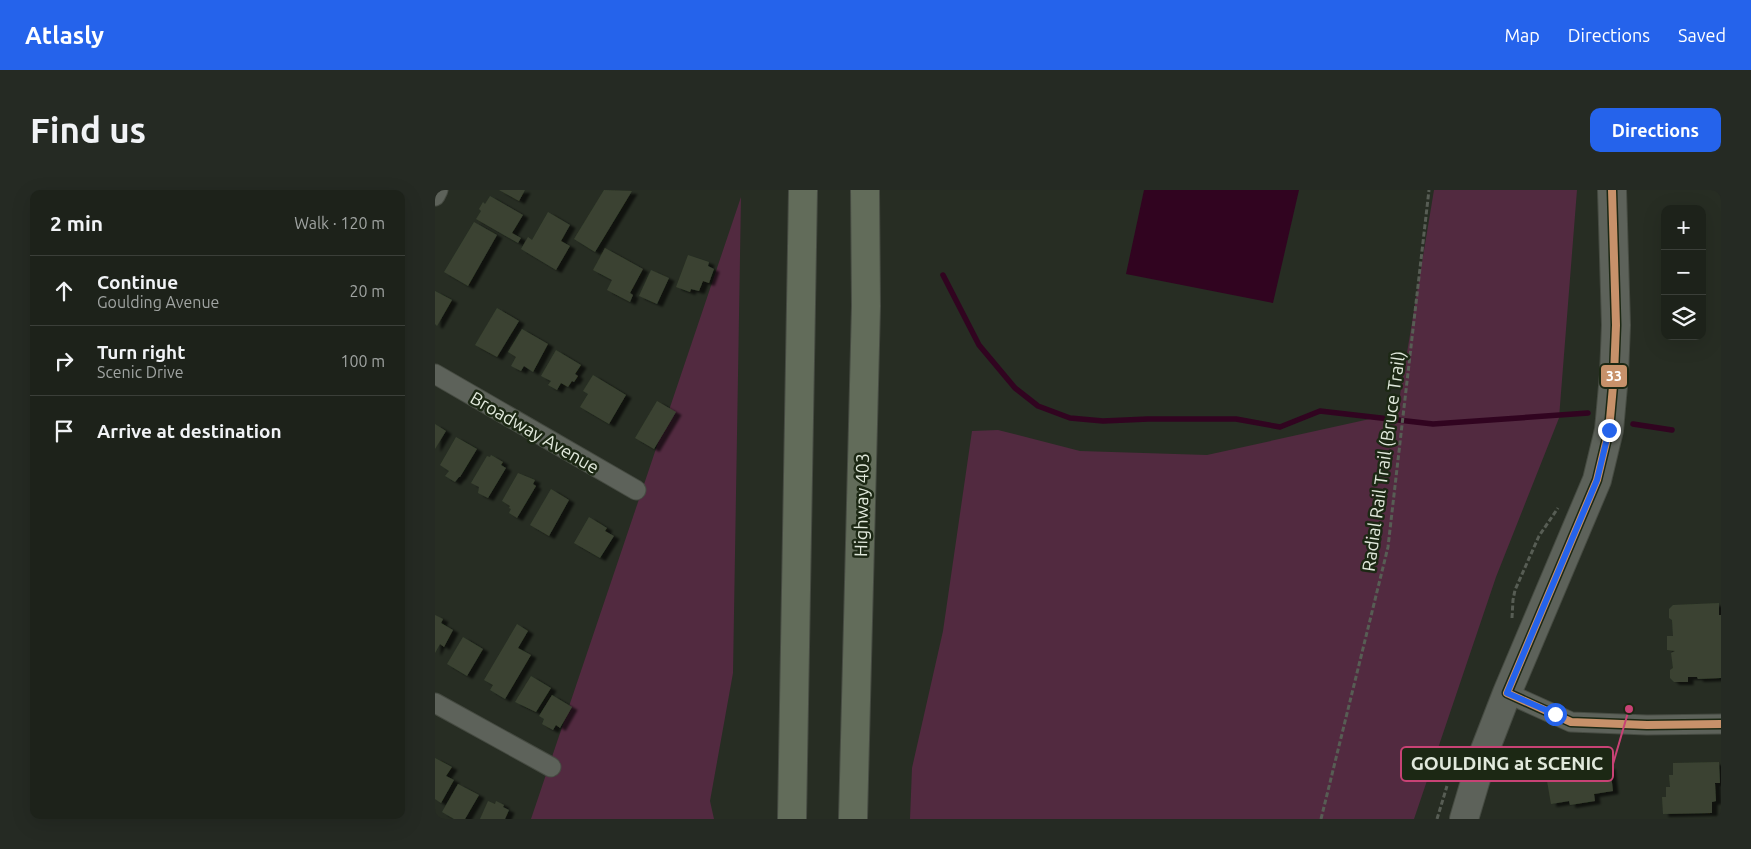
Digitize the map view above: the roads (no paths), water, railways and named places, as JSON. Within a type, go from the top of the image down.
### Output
[{"type":"highway","points":[[792,819],[803,190]]},
{"type":"highway","name":"Highway 403","points":[[853,819],[866,306],[865,190]]},
{"type":"street","points":[[435,196],[439,190]]},
{"type":"street","points":[[1464,819],[1483,755],[1507,693],[1597,480],[1609,430],[1616,325],[1612,190]]},
{"type":"street","name":"Broadway Avenue","points":[[435,374],[636,490]]},
{"type":"street","points":[[1507,693],[1571,722],[1647,725],[1721,724]]},
{"type":"street","points":[[435,703],[551,767]]},
{"type":"waterway","points":[[943,275],[979,345],[1015,388],[1038,406],[1070,418],[1103,421],[1236,419],[1280,427],[1320,411],[1433,424],[1588,413]]},
{"type":"waterway","points":[[1633,424],[1672,430]]},
{"type":"place","name":"GOULDING at SCENIC","points":[[1629,709]]}]
